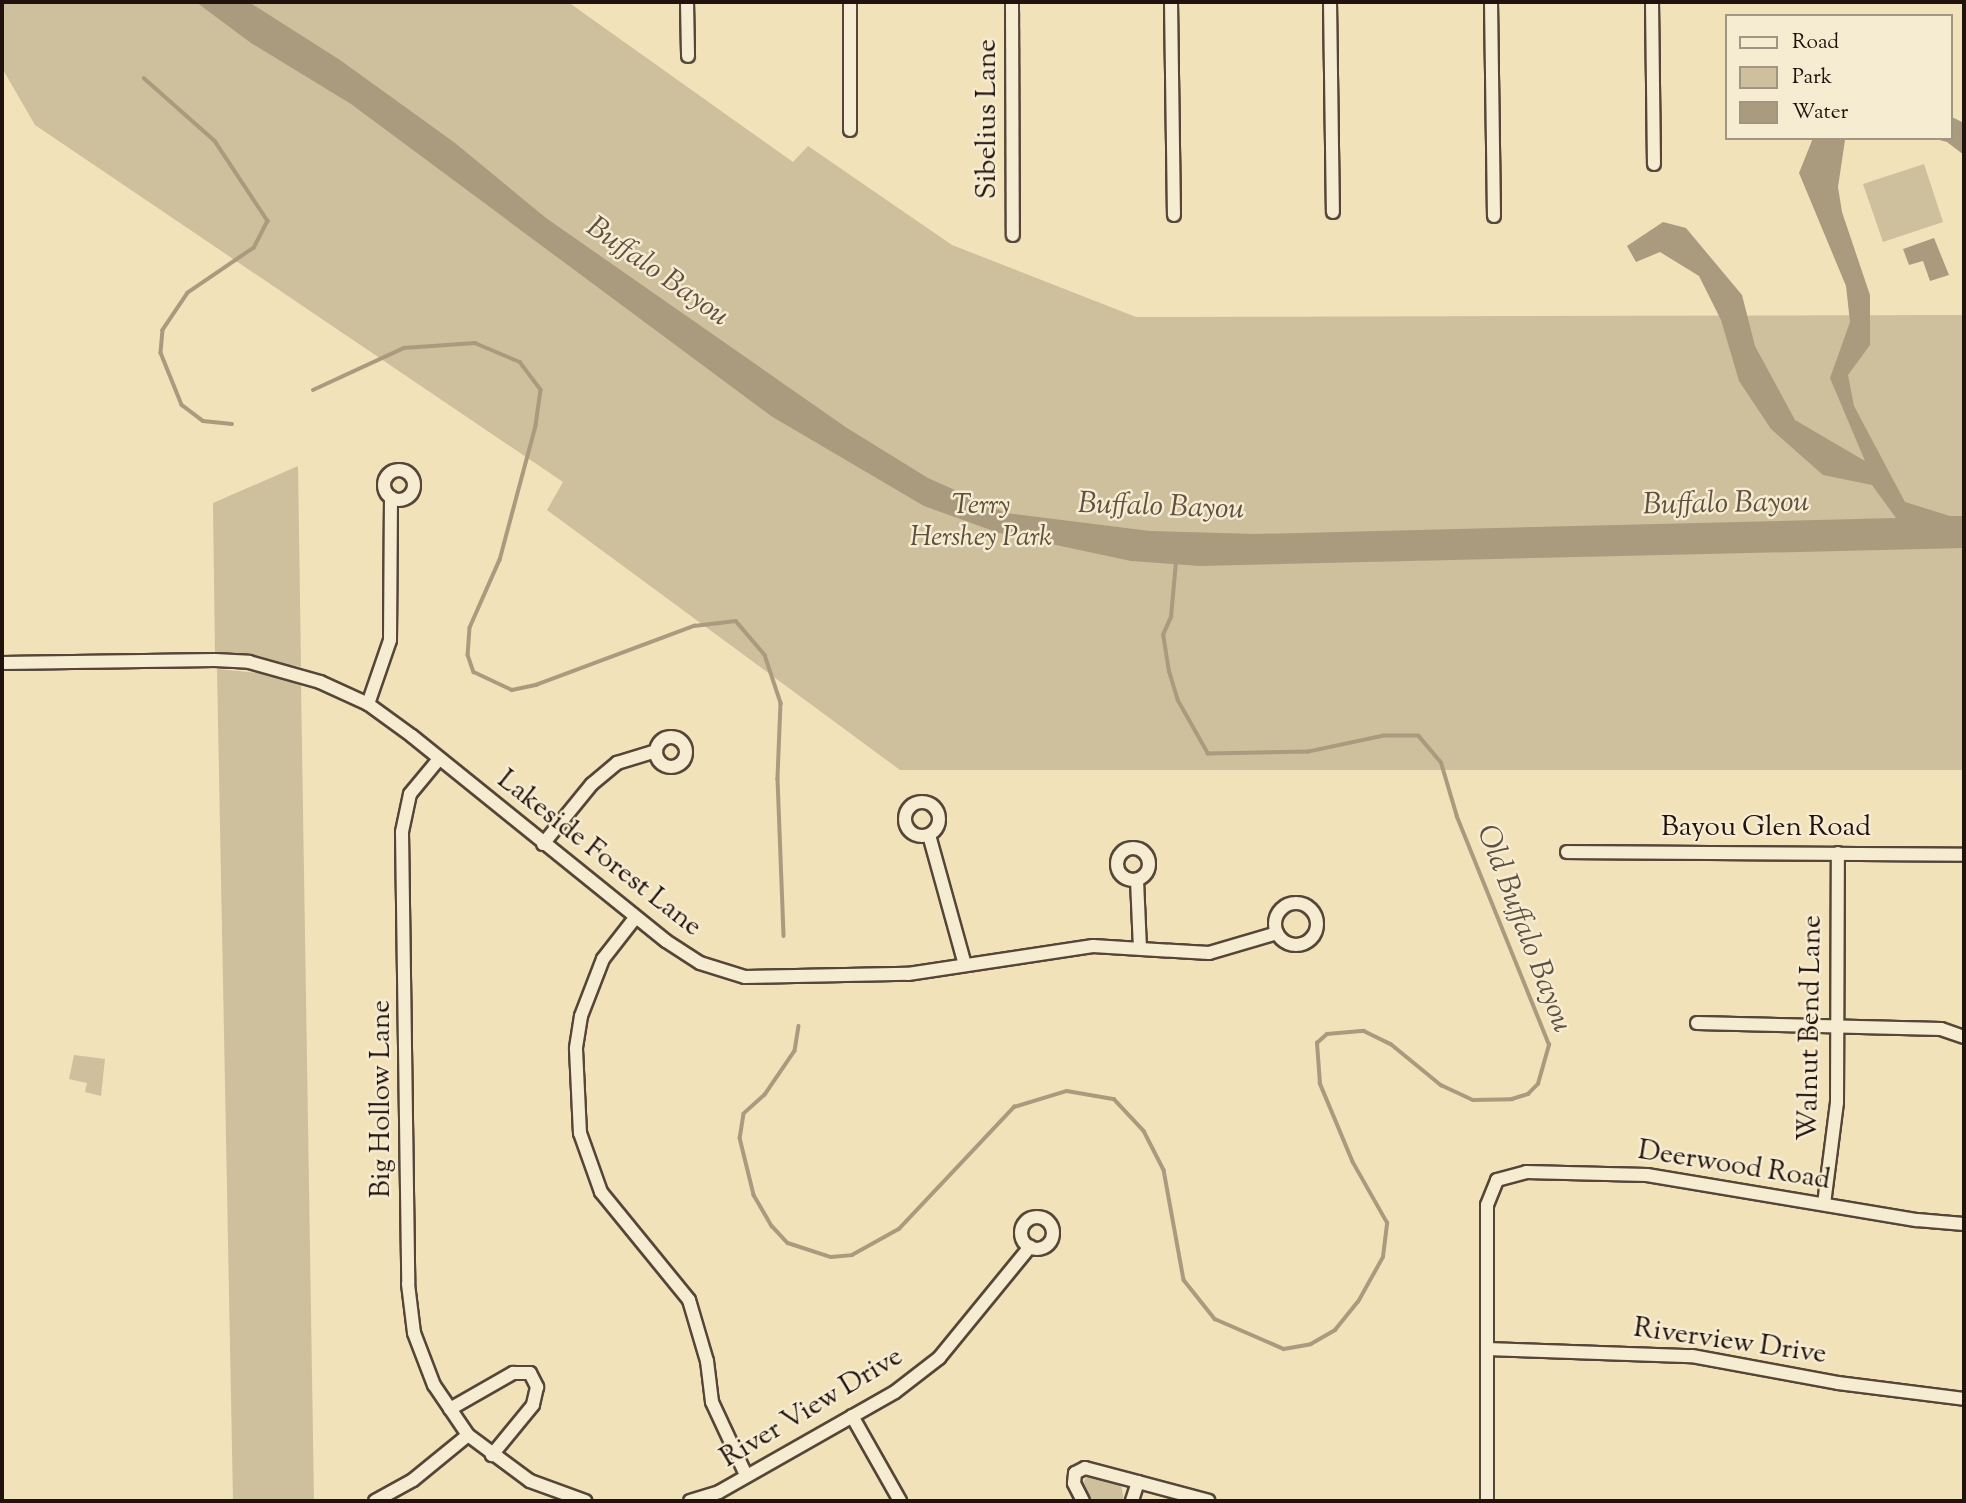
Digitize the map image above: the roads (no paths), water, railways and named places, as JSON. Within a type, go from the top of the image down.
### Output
[{"type":"street","points":[[687,2],[688,56]]},
{"type":"street","points":[[850,2],[850,130]]},
{"type":"street","name":"Sibelius Lane","points":[[1012,2],[1013,235]]},
{"type":"street","points":[[1171,2],[1174,215]]},
{"type":"street","points":[[1330,2],[1333,212]]},
{"type":"street","points":[[1491,2],[1494,216]]},
{"type":"street","points":[[1652,2],[1654,164]]},
{"type":"street","points":[[368,704],[390,640],[391,497]]},
{"type":"street","name":"Lakeside Forest Lane","points":[[2,663],[249,662],[298,674],[368,704],[635,918],[699,963],[745,977],[883,976],[1047,950],[1140,948],[1209,953],[1278,933]]},
{"type":"street","points":[[543,844],[592,784],[617,762],[656,751]]},
{"type":"street","name":"Big Hollow Lane","points":[[439,759],[410,794],[402,832],[408,1284],[414,1332],[434,1385],[468,1435]]},
{"type":"street","points":[[929,835],[965,965]]},
{"type":"street","name":"Bayou Glen Road","points":[[1567,852],[1964,855]]},
{"type":"street","name":"Walnut Bend Lane","points":[[1824,1204],[1835,1137],[1838,853]]},
{"type":"street","points":[[1137,880],[1140,948]]},
{"type":"street","points":[[635,918],[603,959],[587,991],[576,1049],[580,1133],[601,1192],[689,1300],[707,1361],[712,1402],[746,1475]]},
{"type":"street","points":[[1697,1023],[1941,1030],[1964,1037]]},
{"type":"street","name":"Deerwood Road","points":[[1487,1349],[1487,1205],[1497,1180],[1526,1172],[1647,1175],[1964,1224]]},
{"type":"street","name":"River View Drive","points":[[690,1501],[719,1492],[852,1416],[939,1358],[1031,1247]]},
{"type":"street","points":[[1487,1349],[1488,1501]]},
{"type":"street","name":"Riverview Drive","points":[[1487,1349],[1681,1355],[1838,1383],[1964,1399]]},
{"type":"street","points":[[450,1409],[513,1373],[530,1373],[537,1387],[533,1405],[492,1455]]},
{"type":"street","points":[[852,1416],[900,1501]]},
{"type":"street","points":[[375,1501],[413,1480],[468,1435],[530,1481],[584,1501]]},
{"type":"street","points":[[1083,1501],[1074,1483],[1075,1473],[1085,1468],[1209,1501]]},
{"type":"street","points":[[1132,1501],[1138,1482]]},
{"type":"water","points":[[196,2],[249,2],[340,60],[455,143],[546,218],[847,428],[928,478],[1006,513],[1150,531],[1255,534],[1896,518],[1872,485],[1823,475],[1771,429],[1739,381],[1721,320],[1699,276],[1660,252],[1636,262],[1627,246],[1663,222],[1686,228],[1742,295],[1755,346],[1795,420],[1865,461],[1830,378],[1850,322],[1846,286],[1799,173],[1812,140],[1845,140],[1838,187],[1842,212],[1870,295],[1870,345],[1848,375],[1854,406],[1905,502],[1950,516],[1964,516],[1964,548],[1200,566],[1131,561],[999,533],[924,506],[771,416],[351,104],[251,43]]},
{"type":"water","points":[[1952,117],[1964,123],[1964,155],[1947,142],[1940,140],[1952,140]]},
{"type":"water","points":[[1934,238],[1949,275],[1930,281],[1923,261],[1909,265],[1903,249]]},
{"type":"waterway","name":"Old Buffalo Bayou","points":[[144,78],[215,141],[268,221],[254,248],[188,293],[163,330],[161,353],[182,405],[203,421],[232,424]]},
{"type":"waterway","name":"Old Buffalo Bayou","points":[[313,390],[404,348],[475,343],[520,362],[541,390],[536,426],[500,560],[470,628],[468,655],[474,672],[512,690],[536,685],[694,626],[736,621],[765,655],[781,703],[778,779],[784,936]]},
{"type":"waterway","name":"Old Buffalo Bayou","points":[[799,1026],[795,1051],[765,1095],[744,1114],[740,1138],[754,1195],[772,1226],[788,1243],[831,1257],[852,1255],[899,1229],[1014,1107],[1067,1091],[1114,1099],[1144,1131],[1164,1170],[1184,1280],[1215,1319],[1284,1349],[1311,1344],[1335,1330],[1358,1302],[1383,1257],[1387,1223],[1353,1163],[1320,1084],[1317,1043],[1327,1034],[1364,1031],[1391,1044],[1441,1085],[1473,1100],[1512,1099],[1528,1094],[1538,1084],[1549,1045],[1457,817],[1441,763],[1418,736],[1384,736],[1309,752],[1208,754],[1178,701],[1169,672],[1163,635],[1171,617],[1176,562]]},
{"type":"water label","name":"Buffalo Bayou","points":[[657,273]]},
{"type":"water label","name":"Buffalo Bayou","points":[[1726,505]]},
{"type":"water label","name":"Buffalo Bayou","points":[[1161,508]]},
{"type":"park label","name":"Terry Hershey Park","points":[[981,522]]}]
